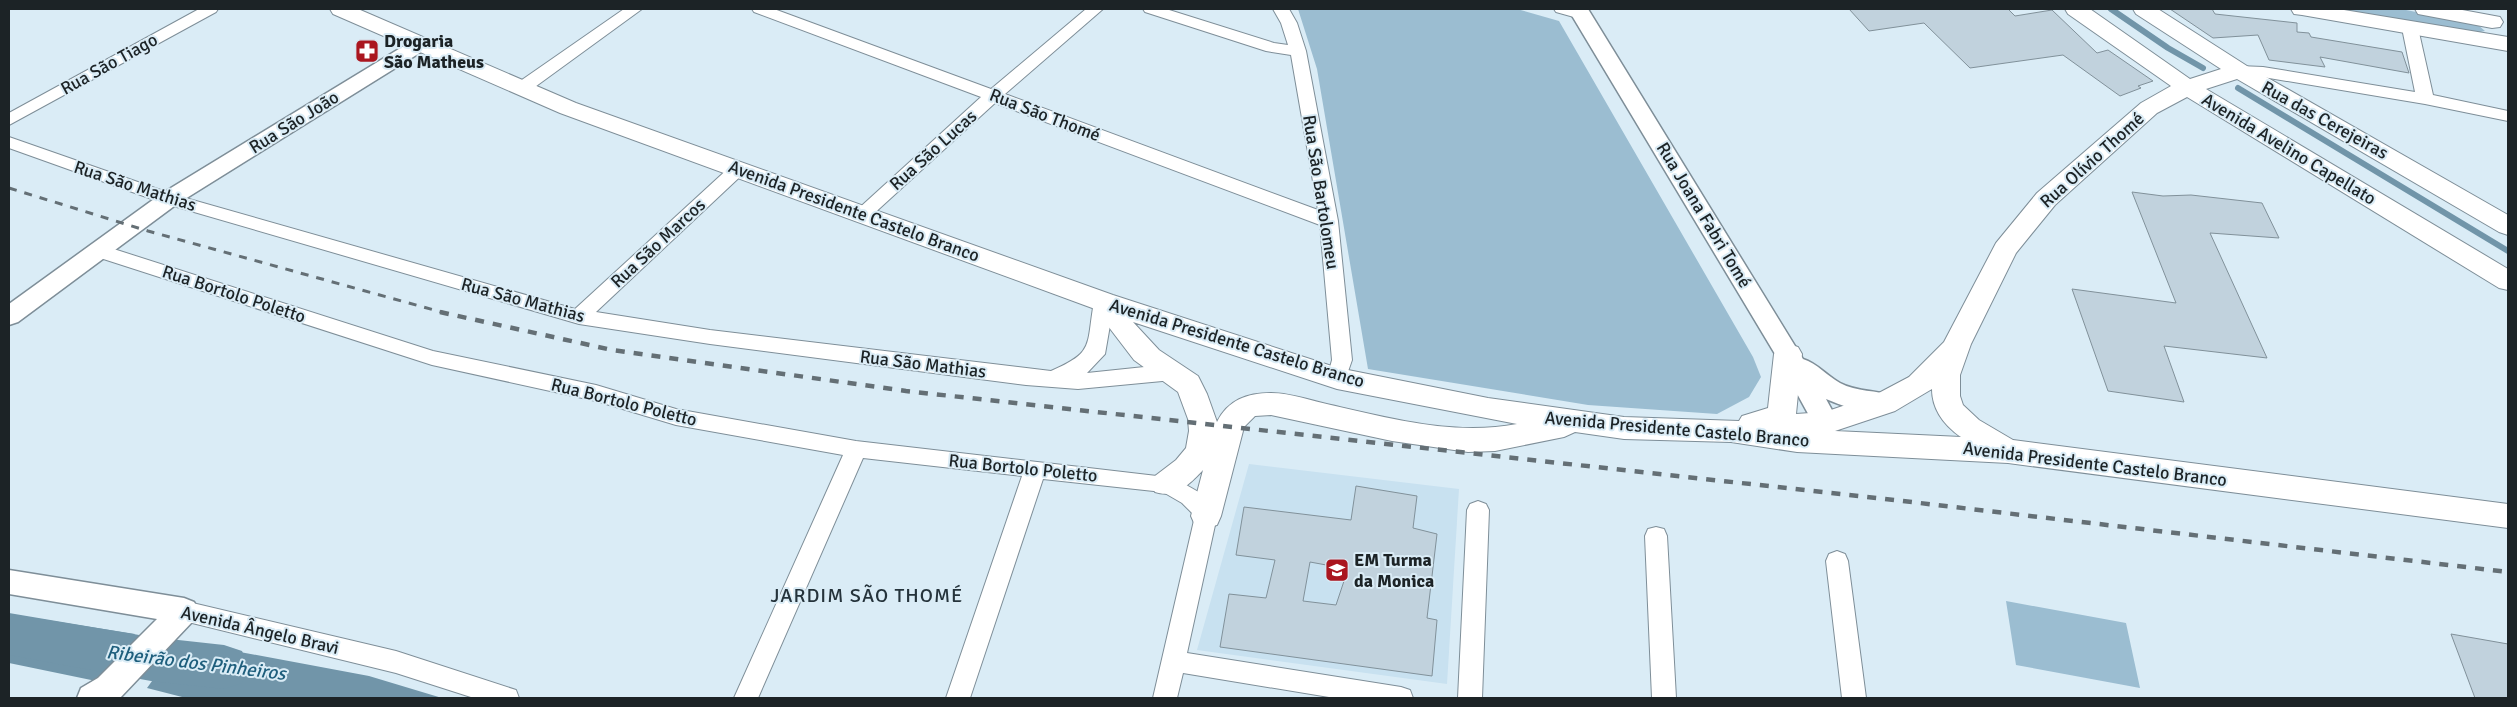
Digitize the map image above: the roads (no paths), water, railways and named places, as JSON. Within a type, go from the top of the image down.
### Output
[{"type":"main road","name":"Avenida Presidente Castelo Branco","points":[[341,9],[419,45],[568,108],[1104,302],[1337,378],[1488,409],[1624,428],[1731,431],[1798,441],[2008,451],[2508,516]]},
{"type":"main road","name":"Avenida Avelino Capellato","points":[[2076,9],[2187,87],[2508,281]]},
{"type":"main road","name":"Rua das Cerejeiras","points":[[2144,9],[2239,72],[2290,87],[2508,226]]},
{"type":"main road","points":[[2302,9],[2508,44]]},
{"type":"main road","points":[[2434,11],[2491,27],[2501,33],[2499,37],[2480,38]]},
{"type":"main road","points":[[2434,11],[2508,26]]},
{"type":"main road","name":"Rua Olívio Thomé","points":[[1957,344],[2005,249],[2046,199],[2149,108],[2187,87],[2239,72]]},
{"type":"main road","points":[[1104,302],[1145,354],[1189,385],[1202,417],[1205,435],[1202,447],[1189,468],[1166,484]]},
{"type":"main road","points":[[1731,431],[1826,423],[1885,403],[1918,385],[1928,377],[1957,344]]},
{"type":"main road","points":[[1957,344],[1946,375],[1946,396],[1951,411],[1969,428],[2008,451]]},
{"type":"main road","points":[[1731,431],[1782,415],[1788,354]]},
{"type":"main road","points":[[1206,516],[1230,424],[1237,413],[1248,406],[1262,403],[1279,404],[1392,430],[1468,441],[1495,440],[1585,422]]},
{"type":"main road","points":[[1798,441],[1820,432],[1826,423]]},
{"type":"street","name":"Rua São Tiago","points":[[9,120],[210,9]]},
{"type":"street","points":[[522,88],[634,9]]},
{"type":"street","name":"Rua São Thomé","points":[[760,9],[1328,221]]},
{"type":"street","name":"Rua São Lucas","points":[[863,214],[994,96],[1095,9]]},
{"type":"street","points":[[1151,9],[1272,48],[1298,51]]},
{"type":"street","name":"Rua São Bartolomeu","points":[[1281,9],[1289,23],[1298,51],[1328,221],[1342,360],[1337,378]]},
{"type":"street","name":"Rua Joana Fabri Tomé","points":[[1574,11],[1788,354],[1826,423]]},
{"type":"street","points":[[2410,28],[2425,99]]},
{"type":"street","name":"Rua São João","points":[[9,316],[169,199],[419,45]]},
{"type":"street","points":[[2290,87],[2425,99],[2508,116]]},
{"type":"street","name":"Rua São Mathias","points":[[9,142],[169,199],[579,317],[710,337],[1078,381],[1173,372]]},
{"type":"street","name":"Rua São Marcos","points":[[579,317],[738,170]]},
{"type":"street","name":"Rua Bortolo Poletto","points":[[98,250],[432,358],[596,393],[676,417],[856,450],[1166,484]]},
{"type":"street","name":"Rua São Mathias","points":[[1055,378],[1082,366],[1095,354],[1104,302]]},
{"type":"street","points":[[1788,354],[1818,384],[1834,393],[1857,400],[1885,403]]},
{"type":"street","points":[[746,698],[856,450]]},
{"type":"street","points":[[958,698],[1035,470]]},
{"type":"street","points":[[1165,698],[1206,516],[1200,505],[1192,498],[1166,484]]},
{"type":"street","points":[[1470,698],[1478,510]]},
{"type":"street","points":[[1656,536],[1664,698]]},
{"type":"street","points":[[1837,561],[1854,698]]},
{"type":"street","name":"Avenida Ângelo Bravi","points":[[9,582],[184,611],[396,662],[507,698]]},
{"type":"street","points":[[101,695],[184,611]]},
{"type":"street","points":[[1172,661],[1400,698]]},
{"type":"water","points":[[9,614],[135,634],[96,681],[9,663]]},
{"type":"water","points":[[181,641],[369,676],[442,698],[186,698],[147,688]]},
{"type":"waterway","points":[[2111,9],[2168,48],[2203,68]]},
{"type":"waterway","points":[[2238,88],[2508,251]]},
{"type":"waterway","name":"Ribeirão dos Pinheiros","points":[[9,634],[151,659],[224,667]]},
{"type":"railway","points":[[9,188],[148,231],[445,313]]},
{"type":"railway","points":[[440,312],[612,350],[906,391],[1877,498],[2508,572]]},
{"type":"place","name":"Drogaria São Matheus","points":[[367,51]]},
{"type":"place","name":"EM Turma da Monica","points":[[1337,570]]},
{"type":"district","name":"JARDIM SÃO THOMÉ","points":[[867,595]]}]
